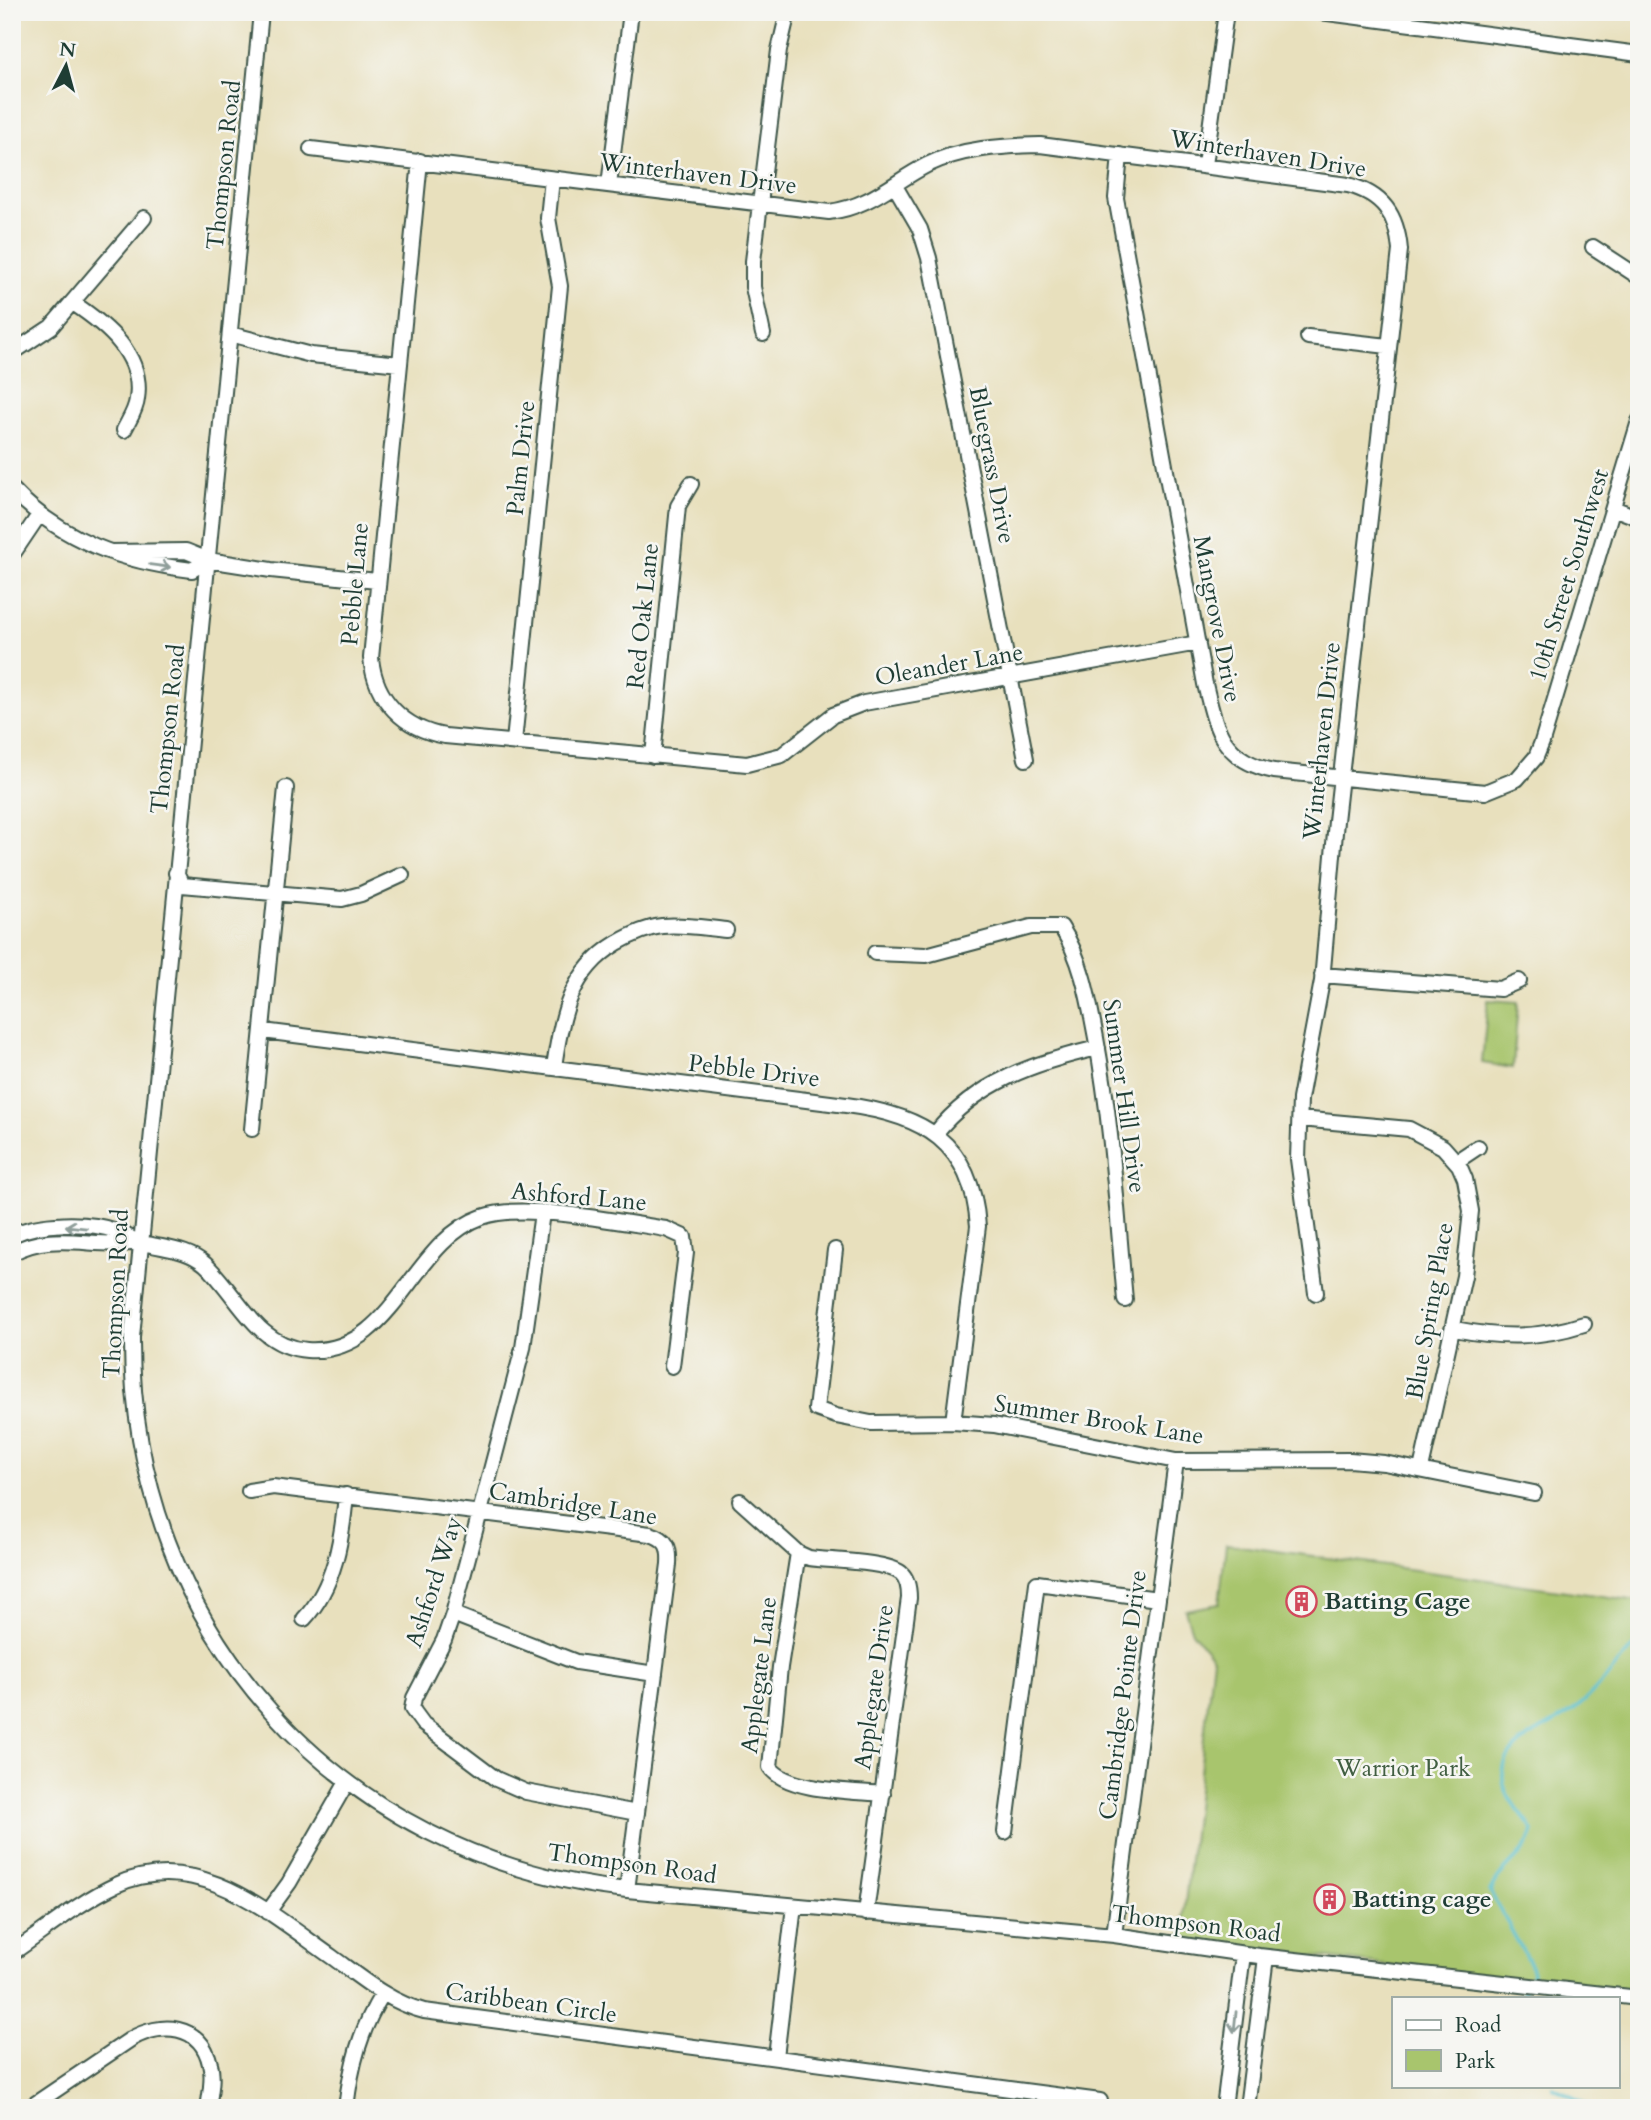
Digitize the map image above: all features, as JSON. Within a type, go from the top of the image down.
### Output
[{"type":"street","name":"Thompson Road","points":[[261,12],[139,1242],[131,1367],[139,1442],[162,1528],[194,1602],[236,1670],[283,1725],[347,1782],[400,1818],[481,1857],[550,1878],[626,1890],[1114,1935],[1243,1954],[1639,1998]]},
{"type":"street","points":[[609,185],[631,12]]},
{"type":"street","points":[[763,334],[753,287],[759,205],[779,50],[788,12]]},
{"type":"street","points":[[1205,165],[1226,12]]},
{"type":"street","points":[[1320,12],[1419,19],[1639,54]]},
{"type":"street","name":"Winterhaven Drive","points":[[311,149],[759,205],[841,211],[874,200],[939,160],[993,147],[1040,145],[1348,185],[1368,191],[1382,202],[1395,222],[1399,250],[1322,975],[1300,1099],[1298,1159],[1316,1293]]},
{"type":"street","name":"Mangrove Drive","points":[[1120,155],[1116,198],[1213,720],[1228,748],[1246,762],[1261,768],[1455,791],[1493,791],[1517,779],[1536,757],[1542,742]]},
{"type":"street","name":"Pebble Lane","points":[[421,162],[377,581],[372,668],[382,694],[392,709],[427,733],[724,762]]},
{"type":"street","name":"Palm Drive","points":[[514,742],[560,286],[548,218],[552,178]]},
{"type":"street","name":"Bluegrass Drive","points":[[895,186],[920,229],[929,258],[1026,760]]},
{"type":"street","points":[[12,353],[39,338],[74,303],[144,218]]},
{"type":"street","points":[[1593,247],[1639,278]]},
{"type":"street","points":[[74,303],[105,326],[134,365],[137,399],[124,430]]},
{"type":"street","points":[[230,334],[311,355],[400,364]]},
{"type":"street","points":[[1308,337],[1388,346]]},
{"type":"street","name":"10th Street Southwest","points":[[1542,742],[1639,421]]},
{"type":"street","name":"Red Oak Lane","points":[[653,756],[678,506],[691,484]]},
{"type":"street","points":[[12,489],[39,515],[69,536],[150,565],[192,570],[208,560],[290,573],[377,581]]},
{"type":"street","points":[[1612,508],[1639,518]]},
{"type":"street","points":[[12,555],[39,515]]},
{"type":"street","name":"Oleander Lane","points":[[724,762],[761,762],[782,755],[833,715],[864,703],[1198,643]]},
{"type":"street","points":[[252,1129],[286,788]]},
{"type":"street","points":[[176,873],[182,885],[277,895],[350,898],[402,875]]},
{"type":"street","points":[[554,1067],[566,1003],[576,982],[600,955],[635,934],[661,926],[684,925],[726,930]]},
{"type":"street","name":"Summer Hill Drive","points":[[875,953],[926,955],[1031,927],[1061,927],[1071,942],[1085,986],[1098,1048],[1125,1300]]},
{"type":"street","points":[[1322,975],[1500,989],[1520,981]]},
{"type":"street","name":"Pebble Drive","points":[[262,1031],[876,1109],[909,1118],[935,1135],[965,1171],[977,1219],[953,1422]]},
{"type":"street","points":[[935,1135],[964,1104],[999,1081],[1041,1063],[1098,1048]]},
{"type":"street","points":[[1300,1119],[1409,1129],[1443,1147],[1457,1161],[1478,1147]]},
{"type":"street","name":"Blue Spring Place","points":[[1421,1469],[1454,1329],[1471,1211],[1468,1188],[1457,1161]]},
{"type":"street","name":"Ashford Lane","points":[[139,1242],[192,1255],[204,1263],[251,1320],[274,1340],[291,1348],[320,1350],[358,1339],[370,1330],[442,1243],[465,1225],[483,1216],[508,1210],[666,1229],[684,1237],[686,1253],[672,1366]]},
{"type":"street","name":"Ashford Way","points":[[542,1213],[523,1348],[480,1513],[444,1640],[414,1698],[412,1709],[416,1717],[496,1779],[519,1789],[637,1813]]},
{"type":"street","points":[[12,1235],[34,1226],[63,1225],[114,1230],[139,1242]]},
{"type":"street","points":[[12,1253],[31,1245],[57,1240],[112,1246],[139,1242]]},
{"type":"street","name":"Summer Brook Lane","points":[[835,1250],[816,1409],[836,1416],[871,1423],[953,1422],[1011,1428],[1176,1461],[1350,1460],[1421,1469],[1534,1493]]},
{"type":"street","points":[[1454,1329],[1492,1336],[1527,1338],[1584,1324]]},
{"type":"street","name":"Cambridge Pointe Drive","points":[[1114,1935],[1176,1461]]},
{"type":"street","name":"Cambridge Lane","points":[[249,1491],[273,1487],[346,1495],[660,1537],[670,1548],[626,1890]]},
{"type":"street","points":[[304,1619],[317,1605],[337,1559],[346,1495]]},
{"type":"street","points":[[740,1501],[798,1553]]},
{"type":"street","name":"Applegate Lane","points":[[798,1553],[780,1667],[770,1767],[781,1778],[797,1784],[883,1794]]},
{"type":"street","name":"Applegate Drive","points":[[798,1553],[809,1558],[884,1567],[898,1572],[907,1583],[909,1598],[866,1913]]},
{"type":"street","points":[[1005,1832],[1037,1583],[1158,1599]]},
{"type":"street","points":[[453,1614],[576,1662],[655,1674]]},
{"type":"street","points":[[268,1912],[289,1883],[347,1782]]},
{"type":"street","name":"Caribbean Circle","points":[[12,1952],[97,1895],[142,1876],[168,1873],[202,1878],[226,1887],[268,1912],[383,1993],[413,2008],[452,2016],[1100,2101]]},
{"type":"street","points":[[776,2057],[794,1906]]},
{"type":"street","points":[[1224,2108],[1243,1954]]},
{"type":"street","points":[[1247,2108],[1266,1956]]},
{"type":"street","points":[[346,2108],[353,2057],[362,2030],[383,1993]]},
{"type":"street","points":[[29,2108],[144,2031],[163,2027],[185,2032],[206,2053],[211,2068],[208,2108]]},
{"type":"green space","points":[[1488,1000],[1518,1002],[1513,1068],[1482,1063]]},
{"type":"green space","name":"Warrior Park","points":[[1226,1544],[1639,1601],[1639,1998],[1181,1939],[1213,1658],[1192,1632],[1185,1610],[1219,1604]]},
{"type":"waterway","points":[[1529,1982],[1533,1973],[1531,1966],[1490,1891],[1500,1875],[1525,1848],[1533,1831],[1505,1790],[1503,1774],[1506,1761],[1522,1742],[1580,1705],[1639,1641]]},
{"type":"waterway","points":[[1520,1997],[1525,1989]]},
{"type":"waterway","points":[[1555,2088],[1594,2108]]},
{"type":"place","name":"Batting Cage","points":[[1301,1601]]},
{"type":"place","name":"Batting cage","points":[[1329,1899]]}]
